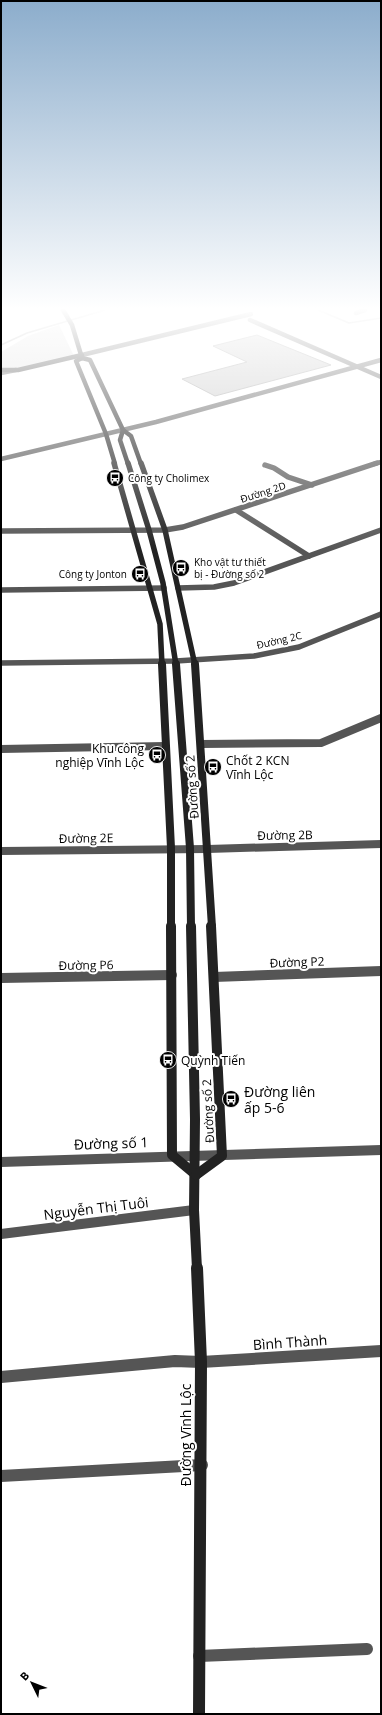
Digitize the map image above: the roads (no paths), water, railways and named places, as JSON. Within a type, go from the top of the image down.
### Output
[{"type":"main road","name":"Đường số 2","points":[[88,390],[106,434],[160,624],[171,848],[172,1155]]},
{"type":"main road","name":"Đường số 2","points":[[104,390],[123,430],[131,436],[165,530],[195,660],[208,849],[222,1156],[196,1175]]},
{"type":"main road","points":[[106,434],[120,440],[123,430]]},
{"type":"main road","name":"Đường số 2","points":[[120,440],[149,530],[164,588],[176,661],[190,848],[195,1133],[193,1156]]},
{"type":"main road","points":[[172,1155],[196,1175]]},
{"type":"main road","name":"Đường Vĩnh Lộc","points":[[193,1156],[196,1175],[194,1210],[201,1362],[202,1465],[199,1714]]},
{"type":"street","points":[[1,459],[123,430],[272,390]]},
{"type":"street","name":"Đường 2D","points":[[1,532],[134,529],[165,530],[184,527],[381,462]]},
{"type":"street","points":[[265,465],[274,468],[288,477],[312,485]]},
{"type":"street","points":[[236,510],[309,556]]},
{"type":"street","points":[[178,588],[214,587],[234,583],[381,530]]},
{"type":"street","points":[[1,590],[164,588]]},
{"type":"street","name":"Đường 2C","points":[[1,663],[176,661],[254,656],[299,647],[381,614]]},
{"type":"street","points":[[201,744],[321,743],[381,718]]},
{"type":"street","points":[[1,749],[165,746]]},
{"type":"street","name":"Đường 2B","points":[[190,848],[208,849],[381,844]]},
{"type":"street","name":"Đường 2E","points":[[1,851],[190,848]]},
{"type":"street","name":"Đường P2","points":[[214,977],[381,971]]},
{"type":"street","name":"Đường P6","points":[[1,978],[172,975]]},
{"type":"street","name":"Đường số 1","points":[[1,1162],[172,1155],[222,1156],[381,1150]]},
{"type":"street","name":"Nguyễn Thị Tuôi","points":[[1,1234],[194,1210]]},
{"type":"street","name":"Bình Thành","points":[[1,1377],[175,1360],[201,1362],[381,1351]]},
{"type":"street","points":[[1,1476],[202,1465]]},
{"type":"street","points":[[200,1656],[367,1649]]},
{"type":"place","name":"Công ty Cholimex","points":[[115,478]]},
{"type":"place","name":"Kho vật tư thiết bị - Đường số 2","points":[[181,568]]},
{"type":"place","name":"Công ty Jonton","points":[[140,574]]},
{"type":"place","name":"Khu công nghiệp Vĩnh Lộc","points":[[157,755]]},
{"type":"place","name":"Chốt 2 KCN Vĩnh Lộc","points":[[213,767]]},
{"type":"place","name":"Quỳnh Tiến","points":[[168,1060]]},
{"type":"place","name":"Đường liên ấp 5-6","points":[[231,1099]]}]
